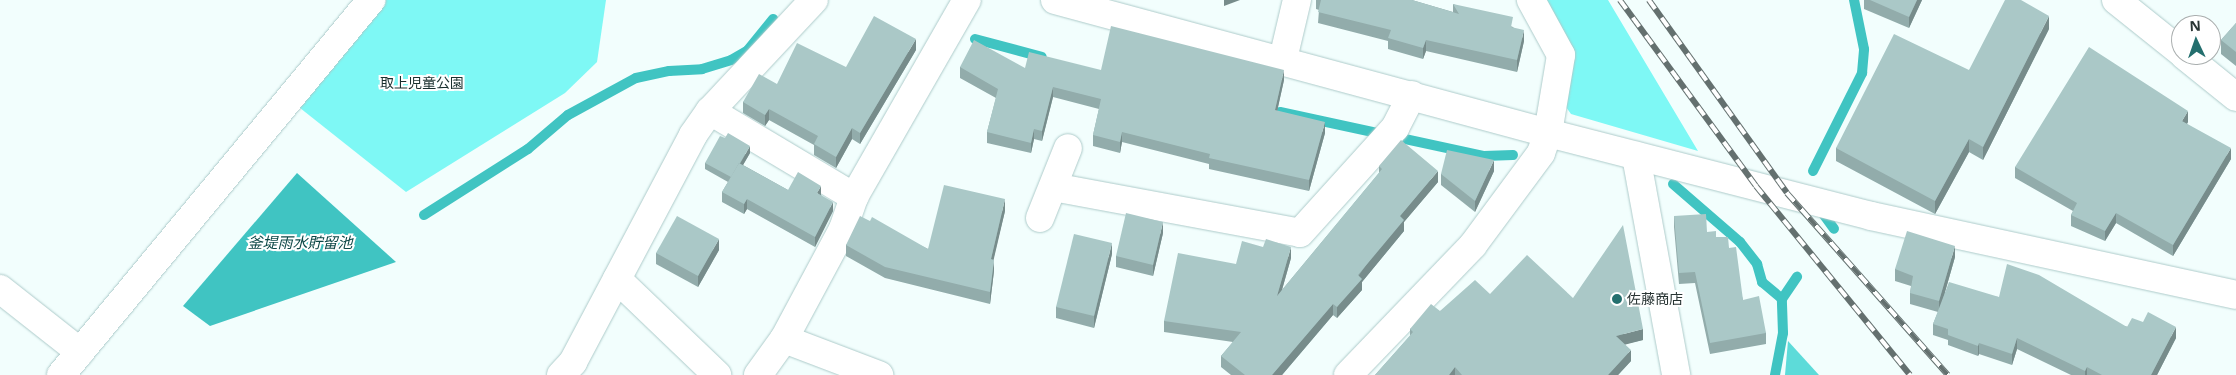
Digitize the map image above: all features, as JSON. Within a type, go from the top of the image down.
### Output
[{"type":"street","points":[[61,375],[371,0]]},
{"type":"street","points":[[561,375],[573,362],[693,135],[710,111],[814,0]]},
{"type":"street","points":[[758,375],[784,339],[843,229],[854,198],[967,0]]},
{"type":"street","points":[[1055,0],[1283,59],[1548,133],[1871,216],[2236,295]]},
{"type":"street","points":[[1283,59],[1297,0]]},
{"type":"street","points":[[1348,375],[1474,245],[1541,153],[1548,133],[1560,55],[1531,0]]},
{"type":"street","points":[[2116,0],[2171,44]]},
{"type":"street","points":[[2196,65],[2236,97]]},
{"type":"street","points":[[1053,186],[1300,233],[1390,133],[1412,95]]},
{"type":"street","points":[[710,111],[854,198]]},
{"type":"street","points":[[1040,218],[1068,148]]},
{"type":"street","points":[[1636,156],[1673,373]]},
{"type":"street","points":[[618,279],[717,375]]},
{"type":"street","points":[[0,289],[80,352]]},
{"type":"street","points":[[784,339],[879,375]]},
{"type":"green space","name":"取上児童公園","points":[[383,0],[606,0],[597,62],[565,93],[406,192],[295,104]]},
{"type":"green space","points":[[1546,0],[1608,0],[1698,151],[1571,114],[1561,100],[1574,52]]},
{"type":"shaded area","points":[[1788,341],[1819,375],[1785,375]]},
{"type":"water","name":"釜堤雨水貯留池","points":[[297,173],[396,262],[210,326],[183,306]]},
{"type":"building","points":[[1321,0],[1412,0],[1459,14],[1453,4],[1513,17],[1511,27],[1524,30],[1517,60],[1426,40],[1423,48],[1388,38],[1391,30],[1318,12]]},
{"type":"building","points":[[1870,0],[1917,0],[1909,17]]},
{"type":"building","points":[[2005,0],[2021,0],[2049,16],[1983,147],[1969,139],[1935,201],[1836,148],[1894,34],[1969,70]]},
{"type":"building","points":[[874,16],[916,39],[860,133],[852,128],[836,157],[814,144],[818,136],[769,109],[765,115],[743,102],[759,74],[777,84],[797,43],[846,67]]},
{"type":"building","points":[[2236,23],[2236,52],[2221,40]]},
{"type":"building","points":[[1111,26],[1284,70],[1275,110],[1325,122],[1309,180],[1209,158],[1210,154],[1122,132],[1120,142],[1093,135],[1101,99],[1053,87],[1042,131],[1034,129],[1031,143],[987,132],[998,89],[960,67],[974,40],[1025,68],[1029,52],[1101,70]]},
{"type":"building","points":[[2089,47],[2188,111],[2182,121],[2231,148],[2173,245],[2116,213],[2105,231],[2071,215],[2077,203],[2015,167]]},
{"type":"building","points":[[728,133],[750,146],[731,177],[705,163],[720,136],[725,138]]},
{"type":"building","points":[[1401,140],[1438,171],[1400,216],[1404,220],[1358,275],[1362,279],[1337,307],[1333,304],[1272,375],[1245,375],[1221,356],[1241,332],[1164,321],[1178,253],[1236,264],[1242,241],[1263,247],[1266,239],[1291,247],[1277,296],[1382,169],[1379,166]]},
{"type":"building","points":[[1447,150],[1494,160],[1475,201],[1441,174]]},
{"type":"building","points":[[739,163],[788,190],[798,172],[821,186],[817,193],[833,202],[815,237],[747,199],[744,204],[722,192]]},
{"type":"building","points":[[944,185],[1005,199],[991,259],[994,260],[990,292],[885,267],[846,245],[860,216],[870,221],[872,217],[928,249]]},
{"type":"building","points":[[1126,213],[1163,222],[1153,265],[1116,256]]},
{"type":"building","points":[[1706,214],[1707,232],[1716,231],[1716,237],[1728,237],[1729,248],[1736,247],[1743,300],[1759,296],[1766,333],[1710,343],[1695,272],[1679,273],[1674,216]]},
{"type":"building","points":[[677,216],[719,239],[698,276],[656,253]]},
{"type":"building","points":[[1623,225],[1643,329],[1616,336],[1631,350],[1608,375],[1462,375],[1455,367],[1449,375],[1375,375],[1413,332],[1410,329],[1431,304],[1440,311],[1475,280],[1490,294],[1527,255],[1573,298]]},
{"type":"building","points":[[1907,231],[1955,246],[1939,301],[1910,293],[1913,276],[1895,269]]},
{"type":"building","points":[[1074,234],[1112,243],[1094,316],[1056,307]]},
{"type":"building","points":[[2007,264],[2039,275],[2127,327],[2132,318],[2143,322],[2148,312],[2176,327],[2151,375],[2102,375],[2087,367],[2085,371],[2017,338],[2012,354],[1979,343],[1978,346],[1948,335],[1948,329],[1933,324],[1949,282],[1999,297]]},
{"type":"waterway","points":[[1813,171],[1862,73],[1864,49],[1854,0]]},
{"type":"waterway","points":[[424,215],[528,149],[568,115],[636,78],[669,71],[702,69],[731,60],[748,50],[773,19]]},
{"type":"waterway","points":[[975,39],[1042,57]]},
{"type":"waterway","points":[[1280,112],[1484,156],[1513,155]]},
{"type":"waterway","points":[[1673,184],[1740,242],[1757,264],[1762,282],[1782,299]]},
{"type":"waterway","points":[[1824,215],[1834,229]]},
{"type":"waterway","points":[[1775,375],[1783,333],[1782,299],[1797,277]]},
{"type":"railway","points":[[1620,0],[1756,186],[1910,375]]},
{"type":"railway","points":[[1649,0],[1787,193],[1948,375]]},
{"type":"place","name":"佐藤商店","points":[[1617,299]]}]
